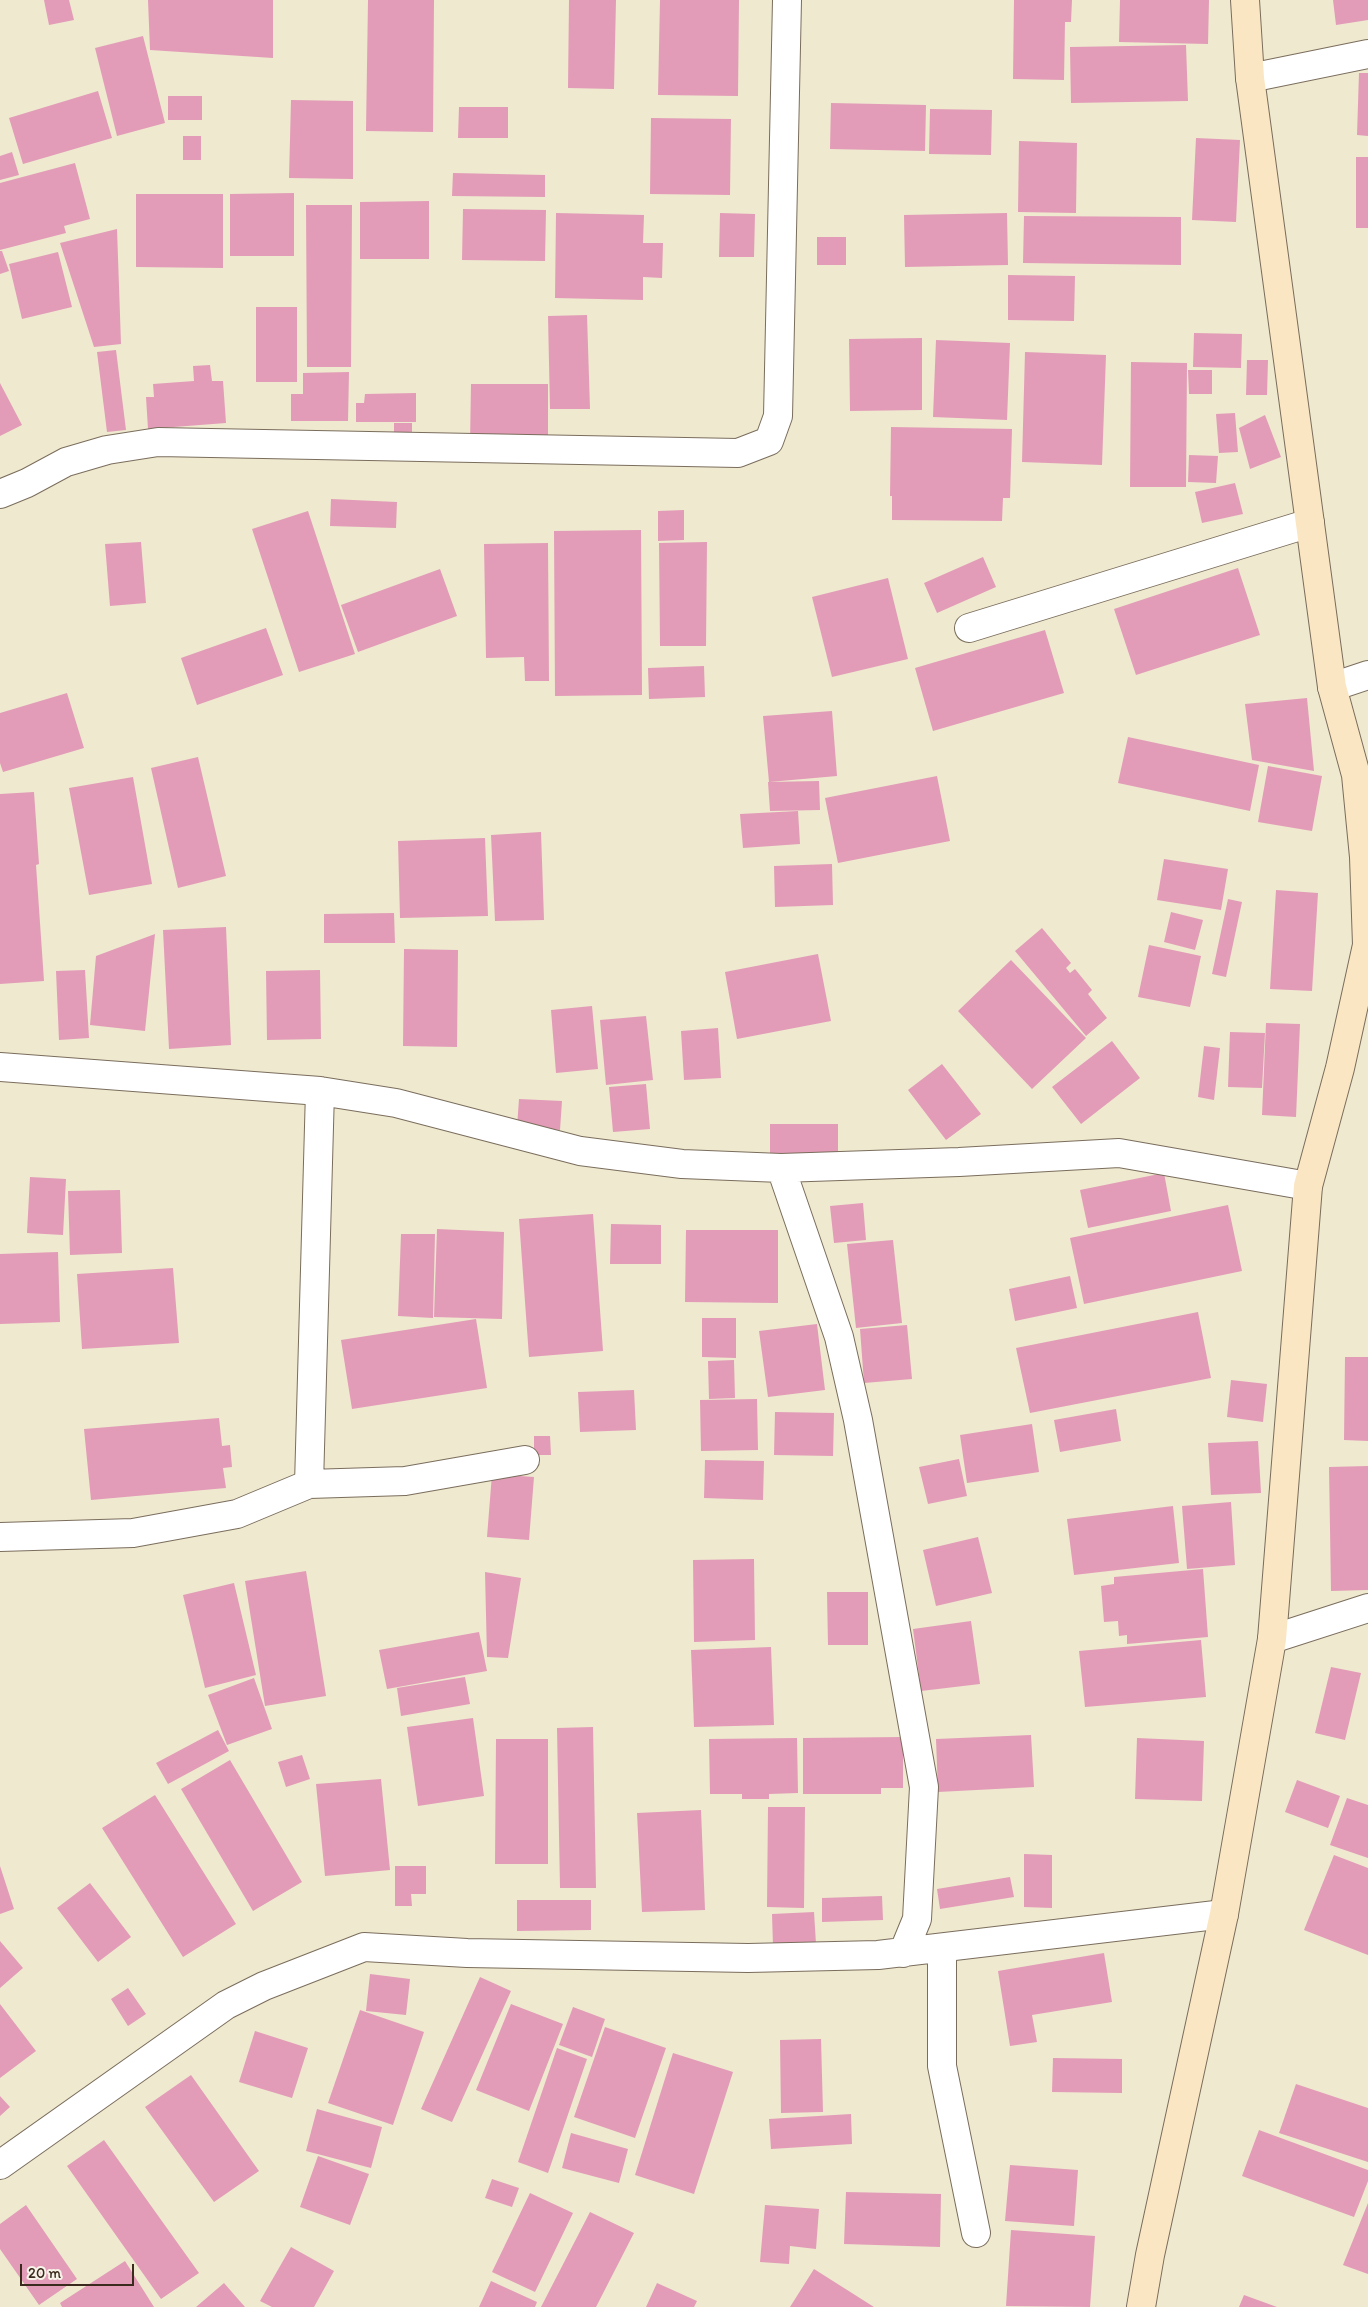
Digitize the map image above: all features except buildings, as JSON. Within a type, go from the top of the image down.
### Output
[{"type":"main road","points":[[1141,2307],[1150,2255],[1224,1914],[1272,1639],[1308,1186],[1340,1068],[1368,945],[1364,857],[1356,775],[1332,687],[1250,78],[1245,0]]},
{"type":"street","points":[[0,494],[27,483],[66,462],[107,450],[158,442],[738,453],[769,441],[778,416],[787,0]]},
{"type":"street","points":[[1250,78],[1368,54]]},
{"type":"street","points":[[969,628],[1310,523]]},
{"type":"street","points":[[1332,687],[1368,675]]},
{"type":"street","points":[[0,1067],[320,1091],[396,1103],[580,1151],[682,1164],[781,1168],[959,1162],[1120,1152],[1308,1186]]},
{"type":"street","points":[[309,1484],[320,1091]]},
{"type":"street","points":[[781,1168],[840,1336],[858,1420],[924,1788],[917,1919],[903,1953]]},
{"type":"street","points":[[0,1537],[133,1533],[237,1514],[309,1484],[405,1481],[526,1460]]},
{"type":"street","points":[[1272,1639],[1368,1608]]},
{"type":"street","points":[[0,2165],[226,2005],[264,1986],[364,1946],[467,1953],[748,1958],[878,1956],[1224,1914]]},
{"type":"street","points":[[942,1948],[942,2066],[976,2233]]}]
